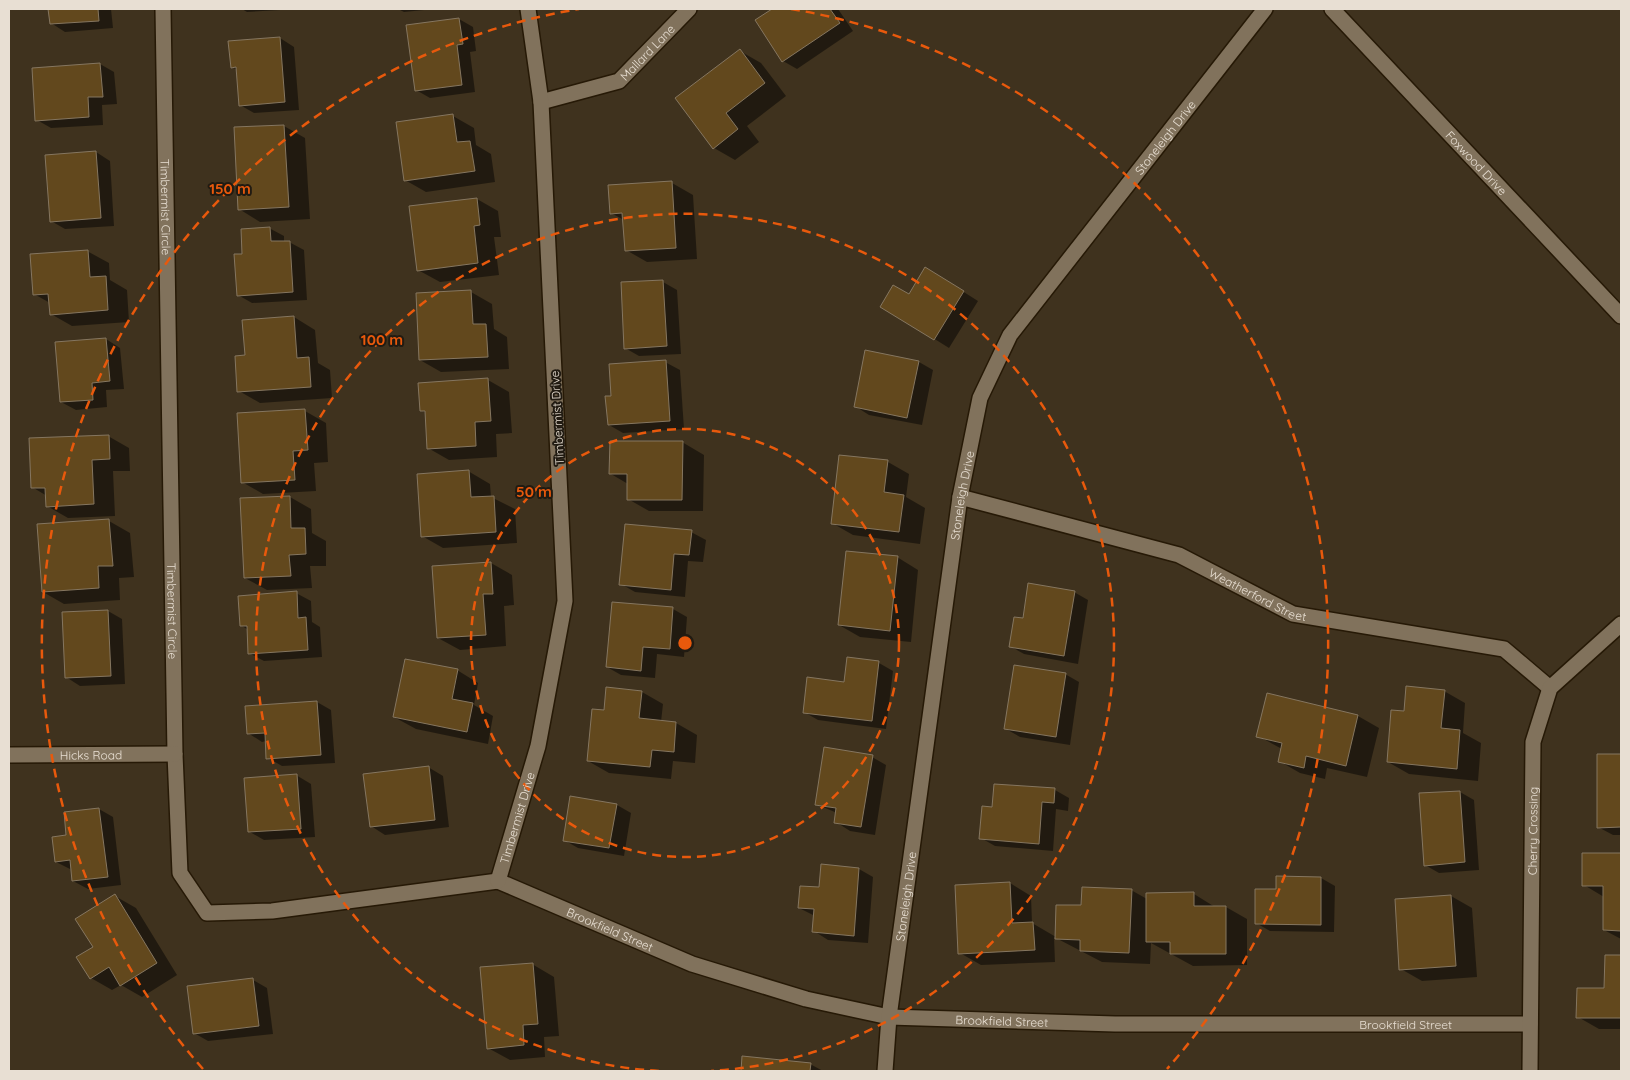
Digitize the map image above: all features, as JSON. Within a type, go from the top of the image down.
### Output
[{"type":"street","name":"Timbermist Circle","points":[[163,9],[174,754],[180,873],[207,913],[272,911],[498,881]]},
{"type":"street","name":"Timbermist Drive","points":[[498,881],[538,746],[565,601],[542,102],[528,9]]},
{"type":"street","name":"Mallard Lane","points":[[542,102],[619,81],[689,9]]},
{"type":"street","name":"Stoneleigh Drive","points":[[885,1071],[888,1017],[960,497],[980,398],[1010,335],[1265,9]]},
{"type":"street","name":"Foxwood Drive","points":[[1332,9],[1621,316]]},
{"type":"street","name":"Weatherford Street","points":[[960,497],[1179,555],[1293,614],[1504,649],[1550,688]]},
{"type":"street","points":[[1550,688],[1621,624]]},
{"type":"street","name":"Cherry Crossing","points":[[1530,1071],[1533,742],[1550,688]]},
{"type":"street","name":"Hicks Road","points":[[9,755],[174,754]]},
{"type":"street","name":"Brookfield Street","points":[[498,881],[692,964],[806,999],[888,1017],[1115,1024],[1530,1024]]},
{"type":"building","points":[[48,9],[98,9],[99,21],[50,24]]},
{"type":"building","points":[[772,9],[830,9],[840,23],[782,62],[755,20]]},
{"type":"building","points":[[459,18],[463,44],[457,45],[462,85],[415,91],[406,25]]},
{"type":"building","points":[[280,37],[285,102],[239,106],[236,67],[231,68],[228,41]]},
{"type":"building","points":[[740,49],[765,83],[726,113],[738,129],[713,149],[675,98]]},
{"type":"building","points":[[100,63],[103,97],[88,97],[89,117],[35,121],[32,68]]},
{"type":"building","points":[[453,114],[457,142],[470,141],[475,171],[404,181],[396,122]]},
{"type":"building","points":[[284,125],[289,207],[238,210],[234,127]]},
{"type":"building","points":[[96,151],[101,218],[50,222],[45,155]]},
{"type":"building","points":[[672,181],[676,248],[625,251],[622,213],[610,214],[608,185]]},
{"type":"building","points":[[477,198],[480,225],[474,226],[478,263],[417,271],[409,206]]},
{"type":"building","points":[[270,227],[271,241],[290,241],[293,292],[237,296],[234,254],[242,254],[241,229]]},
{"type":"building","points":[[88,250],[90,277],[106,276],[108,310],[50,315],[48,294],[33,295],[30,254]]},
{"type":"building","points":[[925,267],[964,291],[934,340],[880,307],[893,285],[909,294]]},
{"type":"building","points":[[663,280],[667,346],[624,349],[621,282]]},
{"type":"building","points":[[471,290],[473,324],[486,324],[488,357],[419,360],[416,293]]},
{"type":"building","points":[[294,316],[297,358],[309,357],[311,387],[237,392],[235,356],[245,355],[242,320]]},
{"type":"building","points":[[106,338],[110,381],[92,383],[93,400],[60,402],[55,342]]},
{"type":"building","points":[[865,350],[919,361],[907,418],[854,407]]},
{"type":"building","points":[[666,360],[670,421],[608,425],[605,396],[611,396],[609,364]]},
{"type":"building","points":[[488,378],[491,421],[475,422],[476,446],[427,449],[425,411],[420,411],[418,383]]},
{"type":"building","points":[[305,409],[308,450],[293,451],[295,480],[241,483],[237,413]]},
{"type":"building","points":[[109,435],[110,459],[92,460],[94,504],[46,507],[45,488],[31,488],[29,438]]},
{"type":"building","points":[[610,441],[683,441],[682,500],[627,500],[627,474],[609,474]]},
{"type":"building","points":[[839,455],[888,460],[884,492],[904,495],[899,532],[831,524]]},
{"type":"building","points":[[469,470],[471,497],[494,496],[496,532],[421,537],[417,474]]},
{"type":"building","points":[[290,496],[291,528],[305,528],[306,554],[289,555],[291,576],[244,578],[240,498]]},
{"type":"building","points":[[109,519],[113,566],[98,566],[99,588],[42,592],[37,524]]},
{"type":"building","points":[[625,524],[692,530],[689,555],[674,554],[671,590],[619,585]]},
{"type":"building","points":[[846,551],[898,556],[890,631],[838,625]]},
{"type":"building","points":[[491,562],[493,594],[483,594],[486,635],[437,638],[432,566]]},
{"type":"building","points":[[1028,583],[1075,591],[1064,656],[1009,647],[1014,617],[1023,618]]},
{"type":"building","points":[[297,591],[298,618],[306,617],[308,650],[248,654],[247,626],[240,626],[238,596]]},
{"type":"building","points":[[612,602],[673,607],[670,649],[643,647],[641,671],[606,667]]},
{"type":"building","points":[[108,610],[111,676],[65,678],[62,612]]},
{"type":"building","points":[[847,657],[879,661],[872,721],[803,713],[807,677],[844,682]]},
{"type":"building","points":[[405,659],[458,669],[452,699],[473,703],[467,732],[393,717]]},
{"type":"building","points":[[1014,665],[1066,673],[1056,737],[1004,729]]},
{"type":"building","points":[[1406,686],[1445,690],[1441,728],[1460,730],[1457,769],[1387,762],[1391,710],[1404,711]]},
{"type":"building","points":[[606,687],[642,691],[639,718],[676,722],[674,752],[652,750],[650,767],[587,761],[592,709],[604,710]]},
{"type":"building","points":[[1267,693],[1358,715],[1346,766],[1306,756],[1304,768],[1278,762],[1282,743],[1256,737]]},
{"type":"building","points":[[317,701],[321,755],[266,759],[265,733],[247,734],[245,706]]},
{"type":"building","points":[[824,747],[873,755],[861,827],[834,823],[836,808],[815,805]]},
{"type":"building","points":[[1597,754],[1621,754],[1621,827],[1597,828]]},
{"type":"building","points":[[429,766],[435,820],[370,827],[363,774]]},
{"type":"building","points":[[297,774],[301,829],[248,832],[244,778]]},
{"type":"building","points":[[994,784],[1055,788],[1054,803],[1042,802],[1039,844],[979,839],[982,806],[992,807]]},
{"type":"building","points":[[1460,791],[1465,862],[1424,866],[1419,793]]},
{"type":"building","points":[[570,796],[617,804],[609,848],[563,841]]},
{"type":"building","points":[[99,808],[108,877],[72,881],[70,860],[55,862],[52,837],[66,835],[64,812]]},
{"type":"building","points":[[1582,853],[1621,853],[1621,931],[1603,930],[1603,886],[1582,886]]},
{"type":"building","points":[[821,864],[859,868],[854,936],[812,932],[814,909],[798,908],[800,886],[819,887]]},
{"type":"building","points":[[1276,876],[1321,877],[1321,925],[1255,924],[1255,889],[1276,889]]},
{"type":"building","points":[[1010,882],[1012,923],[1033,922],[1035,950],[958,954],[955,885]]},
{"type":"building","points":[[1082,887],[1132,889],[1129,953],[1080,951],[1080,940],[1055,939],[1056,905],[1081,905]]},
{"type":"building","points":[[1194,892],[1194,906],[1226,906],[1226,954],[1170,954],[1170,942],[1146,942],[1146,893]]},
{"type":"building","points":[[115,894],[157,963],[120,986],[109,967],[90,979],[76,957],[93,947],[75,919]]},
{"type":"building","points":[[1451,895],[1456,966],[1399,970],[1395,899]]},
{"type":"building","points":[[1605,955],[1621,955],[1621,1018],[1576,1018],[1577,988],[1604,988]]},
{"type":"building","points":[[533,963],[538,1024],[523,1025],[524,1045],[487,1049],[480,967]]},
{"type":"building","points":[[253,978],[259,1026],[193,1034],[187,986]]},
{"type":"building","points":[[742,1056],[811,1063],[810,1071],[741,1071]]}]
